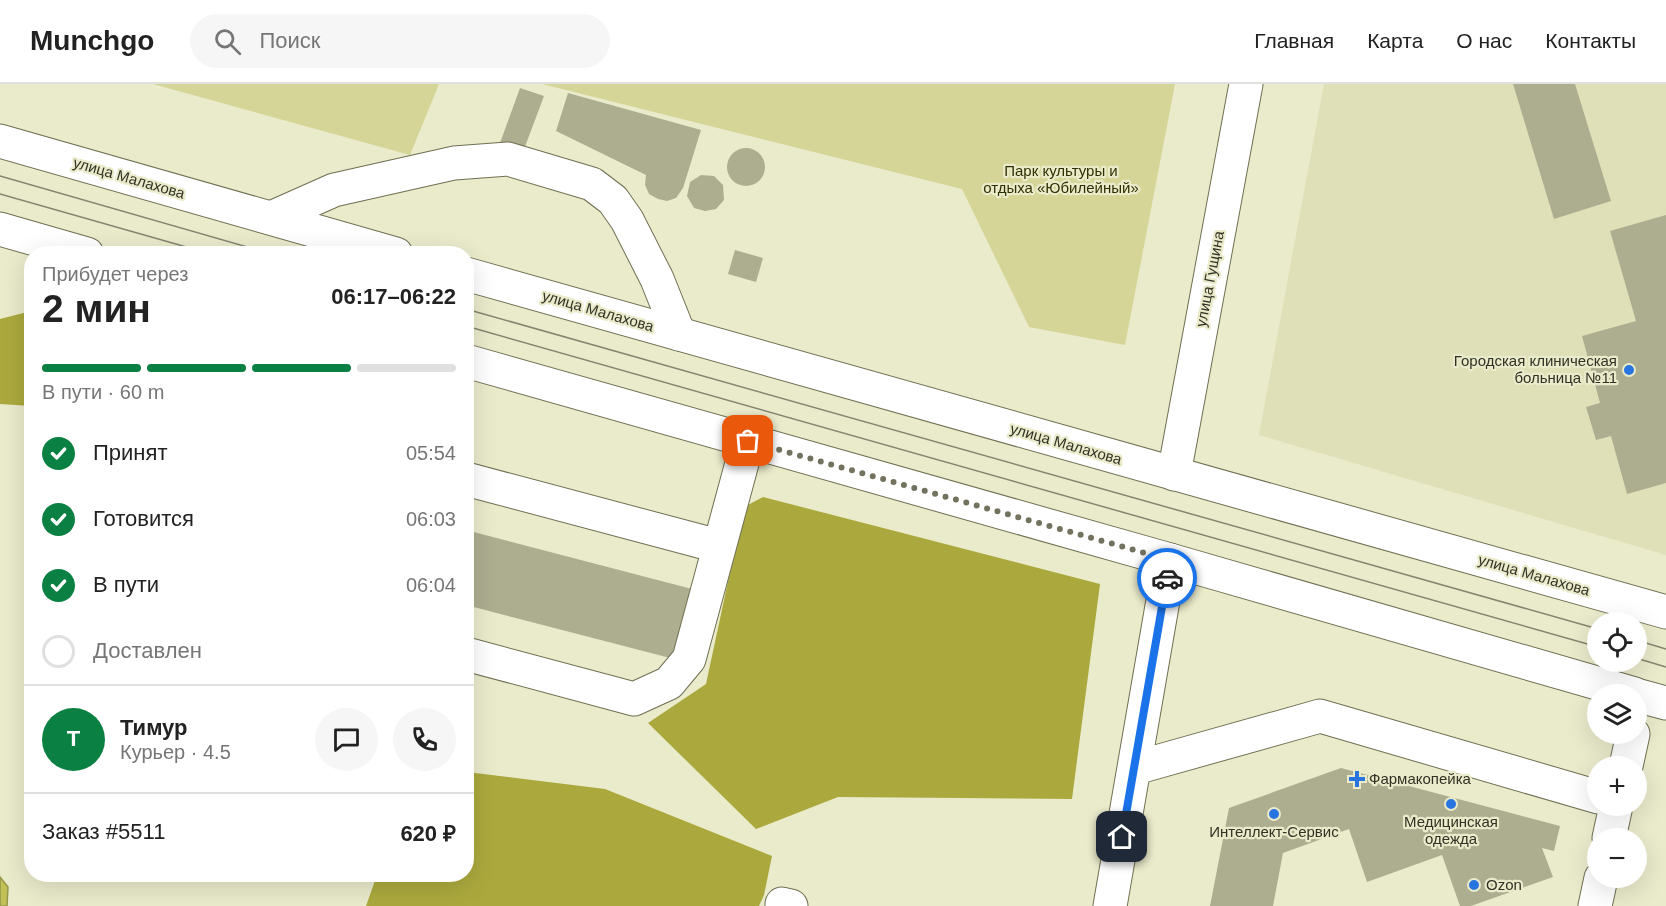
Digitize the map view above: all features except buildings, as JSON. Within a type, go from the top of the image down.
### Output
[{"type":"main road","name":"улица Гущина","points":[[1174,474],[1246,84]]},
{"type":"main road","name":"улица Малахова","points":[[0,141],[368,246]]},
{"type":"main road","points":[[271,218],[334,190],[454,162],[508,159],[592,184],[613,200],[627,220],[657,279],[678,334]]},
{"type":"main road","points":[[0,229],[59,246]]},
{"type":"main road","name":"улица Малахова","points":[[474,275],[1666,612]]},
{"type":"main road","points":[[474,363],[1170,560],[1587,684]]},
{"type":"main road","points":[[474,656],[634,699],[669,683],[688,659],[748,441]]},
{"type":"main road","points":[[474,481],[718,546]]},
{"type":"main road","points":[[1110,906],[1170,560]]},
{"type":"main road","points":[[1135,768],[1320,716],[1587,794]]},
{"type":"main road","points":[[1595,906],[1599,888]]},
{"type":"main road","points":[[782,906],[782,904],[791,906]]},
{"type":"shaded area","points":[[1324,84],[1666,84],[1666,555],[1259,435]]},
{"type":"shaded area","points":[[24,313],[24,406],[0,404],[0,319]]},
{"type":"shaded area","points":[[763,497],[1100,584],[1072,799],[838,797],[756,829],[648,723],[706,684],[744,507]]},
{"type":"shaded area","points":[[474,773],[605,789],[772,856],[764,895],[759,906],[366,906],[375,882],[474,882]]},
{"type":"shaded area","points":[[0,877],[8,887],[7,906],[0,906]]},
{"type":"green space","points":[[153,84],[439,84],[410,155]]},
{"type":"green space","name":"Парк культуры и отдыха «Юбилейный»","points":[[542,84],[1175,84],[1125,345],[1029,327],[962,189]]},
{"type":"tram line","points":[[0,176],[244,246]]},
{"type":"tram line","points":[[0,194],[183,246]]},
{"type":"tram line","points":[[474,311],[1587,626]]},
{"type":"tram line","points":[[474,328],[1587,644]]},
{"type":"tram line","points":[[1647,643],[1666,649]]},
{"type":"tram line","points":[[1647,661],[1666,667]]},
{"type":"way so far","points":[[748,441],[1170,560],[1167,578]]},
{"type":"place","name":"Городская клиническая больница №11","points":[[1629,370]]},
{"type":"place","name":"Фармакопейка","points":[[1357,779]]},
{"type":"place","name":"Медицинская одежда","points":[[1451,804]]},
{"type":"place","name":"Интеллект-Сервис","points":[[1274,814]]},
{"type":"place","name":"Ozon","points":[[1474,885]]},
{"type":"route","points":[[1122,837],[1167,578]]}]
